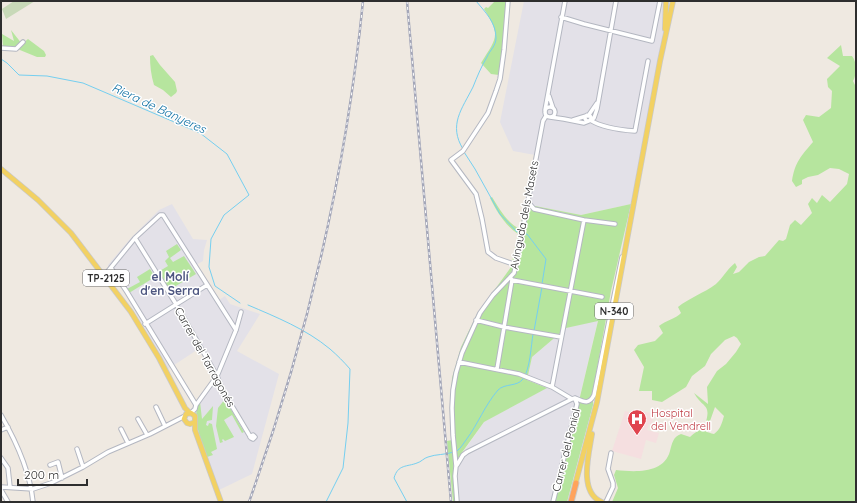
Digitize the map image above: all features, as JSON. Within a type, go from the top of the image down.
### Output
[{"type":"highway","name":"N-340","points":[[570,502],[576,482]]},
{"type":"main road","points":[[665,30],[666,1]]},
{"type":"main road","name":"N-340","points":[[664,38],[672,1]]},
{"type":"main road","name":"N-340","points":[[576,482],[597,402],[672,1]]},
{"type":"main road","name":"TP-2125","points":[[1,169],[50,211],[71,233],[98,269],[108,274],[159,358],[185,408],[191,412]]},
{"type":"main road","points":[[195,430],[184,419],[191,412],[195,422],[195,430],[221,502]]},
{"type":"main road","points":[[592,420],[593,427],[587,468],[590,491],[594,498],[600,502]]},
{"type":"main road","points":[[187,423],[195,422]]},
{"type":"main road","points":[[592,502],[600,502]]},
{"type":"street","points":[[508,1],[504,50],[500,79],[496,91],[488,112],[463,151],[451,160],[476,194],[488,252],[496,258],[516,265]]},
{"type":"street","points":[[548,117],[545,110],[565,1]]},
{"type":"street","points":[[548,117],[564,118],[584,123],[594,118],[596,114],[616,1]]},
{"type":"street","points":[[561,17],[652,41],[660,1]]},
{"type":"street","points":[[1,48],[16,49],[23,42]]},
{"type":"street","points":[[587,116],[586,120],[590,120],[596,124],[635,131],[648,61]]},
{"type":"street","points":[[548,95],[554,109],[554,115],[548,117]]},
{"type":"street","points":[[572,120],[587,116],[598,100]]},
{"type":"street","points":[[545,110],[549,107],[554,109],[564,118]]},
{"type":"street","name":"Avinguda dels Masets","points":[[457,502],[453,435],[453,390],[460,362],[476,320],[493,295],[511,279],[514,273],[543,120],[548,117]]},
{"type":"street","points":[[528,202],[534,209]]},
{"type":"street","points":[[460,362],[524,376],[552,387],[573,399],[588,403],[592,400],[631,210],[634,202]]},
{"type":"street","points":[[527,209],[531,205]]},
{"type":"street","points":[[527,209],[534,209],[584,220],[615,224]]},
{"type":"street","points":[[191,412],[145,324],[108,274],[135,238],[160,215],[163,215],[236,330]]},
{"type":"street","points":[[552,387],[584,220]]},
{"type":"street","name":"Carrer del Tarragonés","points":[[135,238],[176,304],[250,436]]},
{"type":"street","points":[[497,369],[511,279],[602,297]]},
{"type":"street","points":[[145,324],[207,286]]},
{"type":"street","points":[[8,502],[1,488],[36,488],[62,478],[108,452],[150,434],[191,412],[217,376],[236,330],[241,312]]},
{"type":"street","points":[[476,320],[504,327],[561,337]]},
{"type":"street","points":[[456,466],[463,455],[467,452],[573,399]]},
{"type":"street","name":"Carrer del Poniol","points":[[553,502],[578,404],[573,399]]},
{"type":"street","points":[[156,408],[165,426]]},
{"type":"street","points":[[1,414],[18,447],[33,502]]},
{"type":"street","points":[[138,419],[146,433]]},
{"type":"street","points":[[174,421],[179,420],[187,423]]},
{"type":"street","points":[[128,443],[146,433],[165,426]]},
{"type":"street","points":[[1,430],[8,427]]},
{"type":"street","points":[[121,429],[128,443]]},
{"type":"street","points":[[77,449],[83,467]]},
{"type":"street","points":[[600,502],[607,500],[612,492],[613,483],[608,469],[611,453]]},
{"type":"street","points":[[1,458],[8,468],[10,487]]},
{"type":"street","points":[[50,465],[58,462],[62,478]]},
{"type":"shaded area","points":[[524,1],[669,1],[631,204],[581,215],[525,204],[535,155],[513,151],[500,122]]},
{"type":"shaded area","points":[[172,204],[193,239],[207,240],[203,261],[196,265],[219,300],[225,296],[230,304],[260,314],[237,351],[279,374],[252,474],[219,490],[198,433],[197,406],[218,377],[200,348],[168,369],[108,265],[130,239],[159,210]]},
{"type":"shaded area","points":[[598,320],[555,502],[455,502],[453,477],[454,458],[459,458],[484,422],[546,388],[527,380],[532,357],[566,328]]},
{"type":"shaded area","name":"Hospital del Vendrell","points":[[625,411],[639,415],[642,411],[654,414],[652,424],[649,424],[647,430],[659,433],[656,443],[646,440],[641,459],[612,451]]},
{"type":"green space","points":[[14,1],[35,1],[6,19],[2,9]]},
{"type":"green space","points":[[495,1],[507,1],[499,75],[491,74],[481,63],[491,47],[495,36],[493,25],[484,9],[486,7],[488,8]]},
{"type":"green space","points":[[11,30],[22,44],[28,39],[44,51],[46,55],[45,57],[37,57],[15,48],[3,46],[2,34],[14,41]]},
{"type":"green space","points":[[841,45],[843,56],[852,56],[855,61],[856,68],[853,81],[856,87],[856,502],[612,502],[618,488],[614,475],[616,470],[640,471],[655,468],[667,459],[671,445],[678,435],[681,434],[690,437],[699,430],[714,434],[718,430],[722,424],[724,416],[715,407],[710,421],[705,425],[708,413],[707,409],[694,393],[708,404],[707,387],[717,371],[726,364],[741,344],[734,336],[725,340],[711,354],[705,366],[692,376],[686,387],[662,402],[652,400],[652,391],[639,391],[644,367],[634,350],[638,345],[655,341],[663,333],[659,326],[681,313],[678,307],[716,284],[735,263],[737,267],[733,274],[739,272],[749,262],[765,256],[779,240],[783,241],[786,239],[790,225],[795,220],[801,225],[812,213],[808,204],[812,198],[817,203],[822,195],[830,202],[847,184],[849,174],[839,169],[830,168],[818,175],[802,180],[802,184],[796,187],[792,181],[799,160],[813,142],[803,120],[806,115],[819,117],[831,108],[832,91],[828,87],[827,79],[840,66],[827,58]]},
{"type":"green space","points":[[153,55],[175,82],[177,91],[171,97],[154,85],[151,74],[150,60],[150,56]]},
{"type":"green space","points":[[492,197],[507,219],[520,229],[525,204],[581,215],[631,204],[611,291],[593,391],[593,405],[567,502],[555,502],[598,321],[566,328],[532,357],[527,380],[547,388],[484,422],[458,458],[454,458],[453,477],[455,502],[453,502],[447,441],[452,440],[450,417],[452,378],[461,347],[477,314],[511,267],[518,234],[509,227],[502,218],[490,198]]},
{"type":"green space","points":[[177,244],[181,250],[170,258],[173,262],[184,256],[196,274],[169,290],[158,272],[168,266],[165,261],[169,257],[166,251]]},
{"type":"green space","points":[[150,269],[155,277],[129,293],[127,289],[140,282],[137,277]]},
{"type":"green space","points":[[225,399],[244,432],[242,433],[232,415],[224,420],[234,437],[225,441],[223,439],[223,442],[220,443],[216,426],[218,408]]},
{"type":"green space","points":[[200,402],[202,419],[213,406],[212,420],[207,421],[206,425],[208,426],[209,423],[212,424],[217,449],[211,452],[213,455],[207,457],[200,437],[196,414]]},
{"type":"waterway","points":[[463,149],[457,132],[458,117],[483,64],[496,41],[496,32],[492,22],[476,1]]},
{"type":"waterway","name":"Riera de Banyeres","points":[[1,59],[19,75],[47,76],[83,83],[200,133],[227,154],[249,195],[224,215],[211,239],[209,267],[215,286],[240,303]]},
{"type":"waterway","points":[[464,152],[500,214],[517,232],[527,234],[546,259],[542,284]]},
{"type":"waterway","points":[[534,331],[542,287]]},
{"type":"waterway","name":"Riera de Banyeres","points":[[248,305],[311,335],[330,349],[350,369],[348,423],[343,468],[326,502]]},
{"type":"waterway","points":[[457,451],[470,434],[498,390],[504,386],[518,383],[523,379],[529,364],[533,334]]},
{"type":"waterway","points":[[407,502],[394,478],[398,470],[434,455],[454,452]]},
{"type":"railway","points":[[249,502],[289,379],[321,255],[335,192],[346,129],[356,65],[363,1]]},
{"type":"railway","points":[[407,1],[451,502]]},
{"type":"place","name":"Hospital del Vendrell","points":[[637,436]]},
{"type":"district","name":"el Molí d'en Serra","points":[[170,283]]}]
